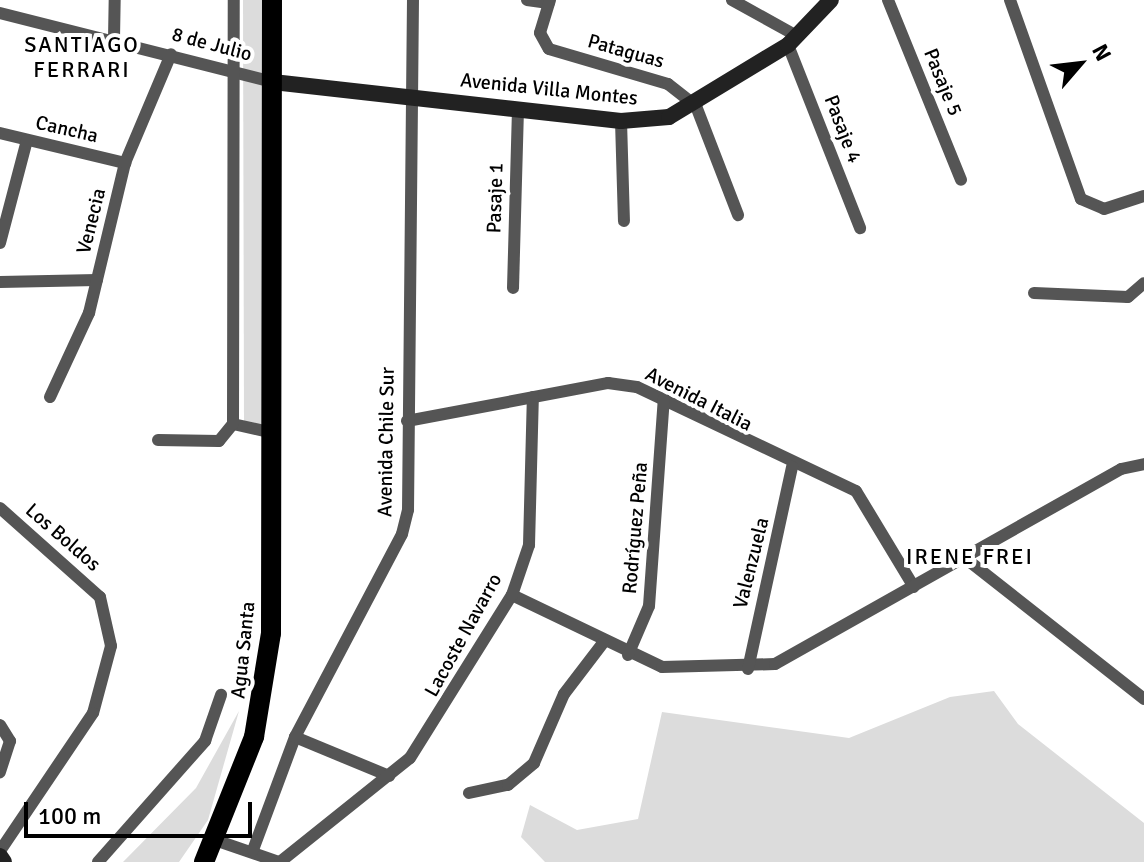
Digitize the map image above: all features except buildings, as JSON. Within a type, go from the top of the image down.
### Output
[{"type":"main road","name":"Agua Santa","points":[[204,862],[254,737],[268,662],[274,433],[272,0]]},
{"type":"street","points":[[114,39],[115,0]]},
{"type":"street","points":[[158,440],[219,441],[233,424],[234,0]]},
{"type":"street","name":"Avenida Chile Sur","points":[[253,850],[295,737],[402,534],[407,421],[413,0]]},
{"type":"street","points":[[527,0],[550,2]]},
{"type":"street","points":[[732,0],[793,40]]},
{"type":"street","name":"Avenida Villa Montes","points":[[273,82],[412,94],[621,121],[669,117],[696,106],[793,40],[831,0]]},
{"type":"street","name":"Pasaje 5","points":[[888,0],[961,180]]},
{"type":"street","points":[[1010,0],[1081,199],[1104,209],[1144,196]]},
{"type":"street","name":"Pataguas","points":[[550,2],[541,42],[668,84],[696,106]]},
{"type":"street","name":"8 de Julio","points":[[0,13],[234,69],[273,82]]},
{"type":"street","name":"Pasaje 4","points":[[793,40],[860,228]]},
{"type":"street","name":"Venecia","points":[[50,397],[97,280],[125,163],[171,54]]},
{"type":"street","points":[[696,106],[738,215]]},
{"type":"street","name":"Pasaje 1","points":[[513,288],[518,110]]},
{"type":"street","points":[[621,121],[624,221]]},
{"type":"street","name":"Cancha","points":[[0,133],[125,163]]},
{"type":"street","points":[[0,243],[27,140]]},
{"type":"street","points":[[0,282],[97,280]]},
{"type":"street","points":[[1034,293],[1128,297],[1144,283]]},
{"type":"street","name":"Avenida Italia","points":[[407,421],[608,383],[664,399],[792,467],[856,491],[914,587]]},
{"type":"street","name":"Lacoste Navarro","points":[[280,862],[389,776],[450,703],[512,595],[529,545],[533,397]]},
{"type":"street","name":"Rodríguez Peña","points":[[628,655],[651,592],[664,399]]},
{"type":"street","points":[[233,424],[274,433]]},
{"type":"street","points":[[512,595],[628,655],[689,671],[748,669],[775,664],[1121,469],[1144,464]]},
{"type":"street","name":"Valenzuela","points":[[748,669],[792,467]]},
{"type":"street","name":"Los Boldos","points":[[0,508],[100,597],[111,646],[93,713],[0,853]]},
{"type":"street","points":[[965,558],[1144,699]]},
{"type":"street","points":[[469,793],[508,785],[534,763],[564,694],[603,643]]},
{"type":"street","points":[[98,862],[205,741],[221,695]]},
{"type":"street","points":[[0,725],[10,741],[0,772]]},
{"type":"street","points":[[295,737],[389,776]]},
{"type":"street","points":[[215,840],[253,850],[280,862]]},
{"type":"street","points":[[0,853],[4,862]]},
{"type":"shaded area","points":[[243,0],[271,0],[276,438],[244,425]]},
{"type":"shaded area","points":[[994,691],[1018,724],[1144,823],[1144,862],[545,862],[521,837],[530,805],[577,830],[638,819],[662,712],[849,738],[950,697]]},
{"type":"shaded area","points":[[239,711],[208,820],[179,862],[123,862],[196,788]]},
{"type":"district","name":"SANTIAGO FERRARI","points":[[82,56]]},
{"type":"district","name":"IRENE FREI","points":[[970,557]]}]
